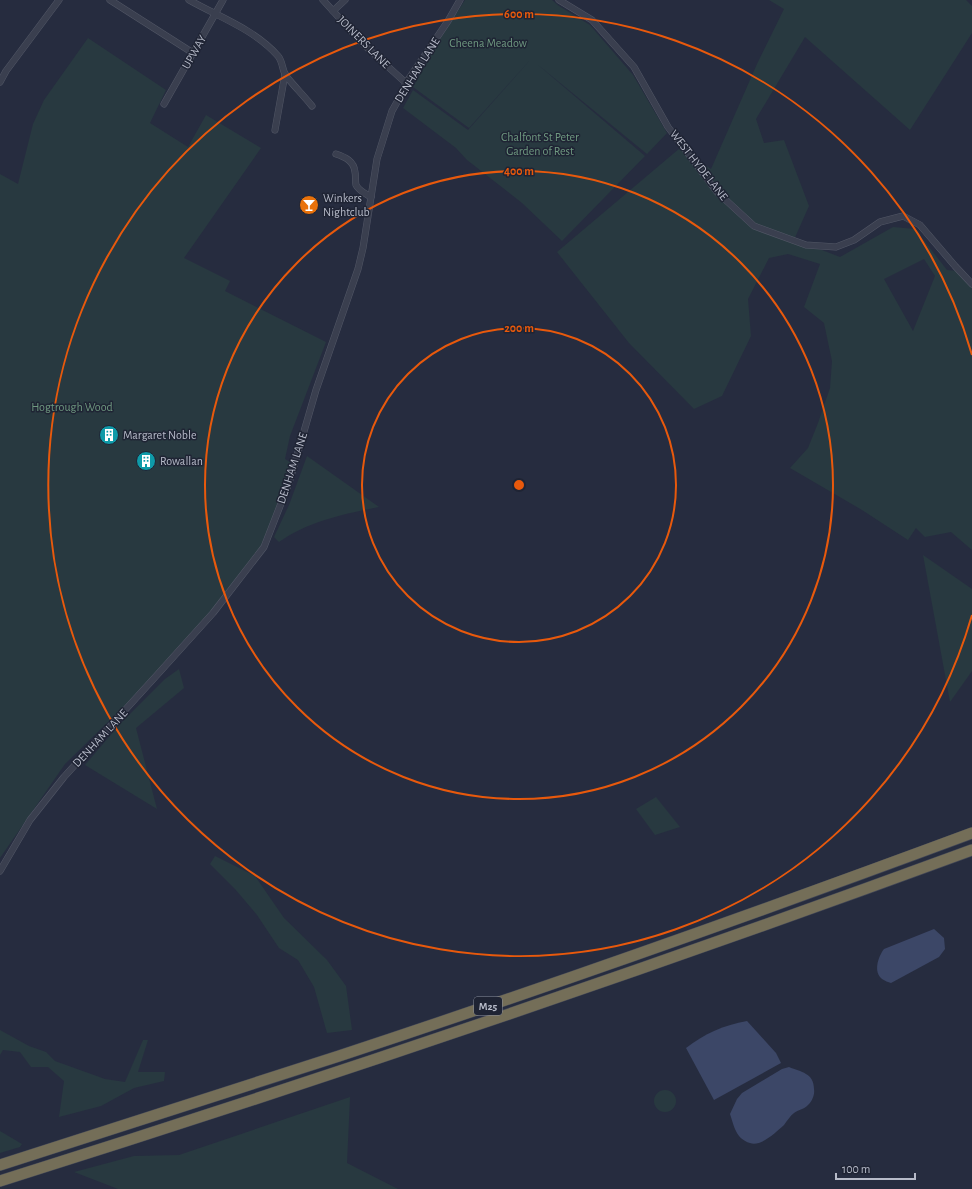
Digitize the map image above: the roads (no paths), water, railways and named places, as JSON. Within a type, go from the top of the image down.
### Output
[{"type":"highway","name":"M25","points":[[0,1165],[263,1081],[475,1010],[666,944],[972,833]]},
{"type":"highway","name":"M25","points":[[0,1181],[261,1098],[668,960],[972,850]]},
{"type":"street","points":[[0,82],[6,71],[60,0]]},
{"type":"street","points":[[110,0],[193,54]]},
{"type":"street","points":[[189,0],[215,15],[226,18],[254,35],[278,56],[283,65],[285,74],[275,130]]},
{"type":"street","name":"UPWAY","points":[[164,104],[224,0]]},
{"type":"street","name":"JOINERS LANE","points":[[323,0],[363,44],[406,83]]},
{"type":"street","points":[[333,11],[345,0]]},
{"type":"street","name":"DENHAM LANE","points":[[0,871],[30,820],[64,777],[212,613],[264,547],[289,483],[316,390],[358,270],[363,248],[377,159],[392,111],[406,83],[448,21],[460,0]]},
{"type":"street","name":"WEST HYDE LANE","points":[[559,0],[592,20],[634,67],[668,127],[718,192],[754,226],[806,245],[836,247],[854,240],[880,222],[903,216],[920,225],[972,284]]},
{"type":"street","points":[[285,74],[312,106]]},
{"type":"street","points":[[336,154],[346,157],[349,160],[355,170],[356,185],[359,190],[371,196]]},
{"type":"water","points":[[934,929],[944,938],[945,949],[939,957],[891,983],[883,980],[879,976],[877,964],[884,949]]},
{"type":"water","points":[[747,1021],[776,1053],[781,1063],[714,1100],[686,1048],[700,1038],[715,1031],[730,1025]]},
{"type":"water","points":[[789,1067],[806,1074],[812,1080],[814,1096],[812,1100],[806,1107],[793,1114],[784,1125],[768,1138],[754,1144],[745,1141],[736,1132],[730,1114],[737,1099],[742,1093],[782,1069]]},
{"type":"place","name":"Winkers Nightclub","points":[[309,205]]},
{"type":"place","name":"Margaret Noble","points":[[109,435]]},
{"type":"place","name":"Rowallan","points":[[146,461]]},
{"type":"park label","name":"Cheena Meadow","points":[[488,43]]},
{"type":"park label","name":"Chalfont St Peter Garden of Rest","points":[[540,144]]},
{"type":"park label","name":"Hogtrough Wood","points":[[72,407]]}]
